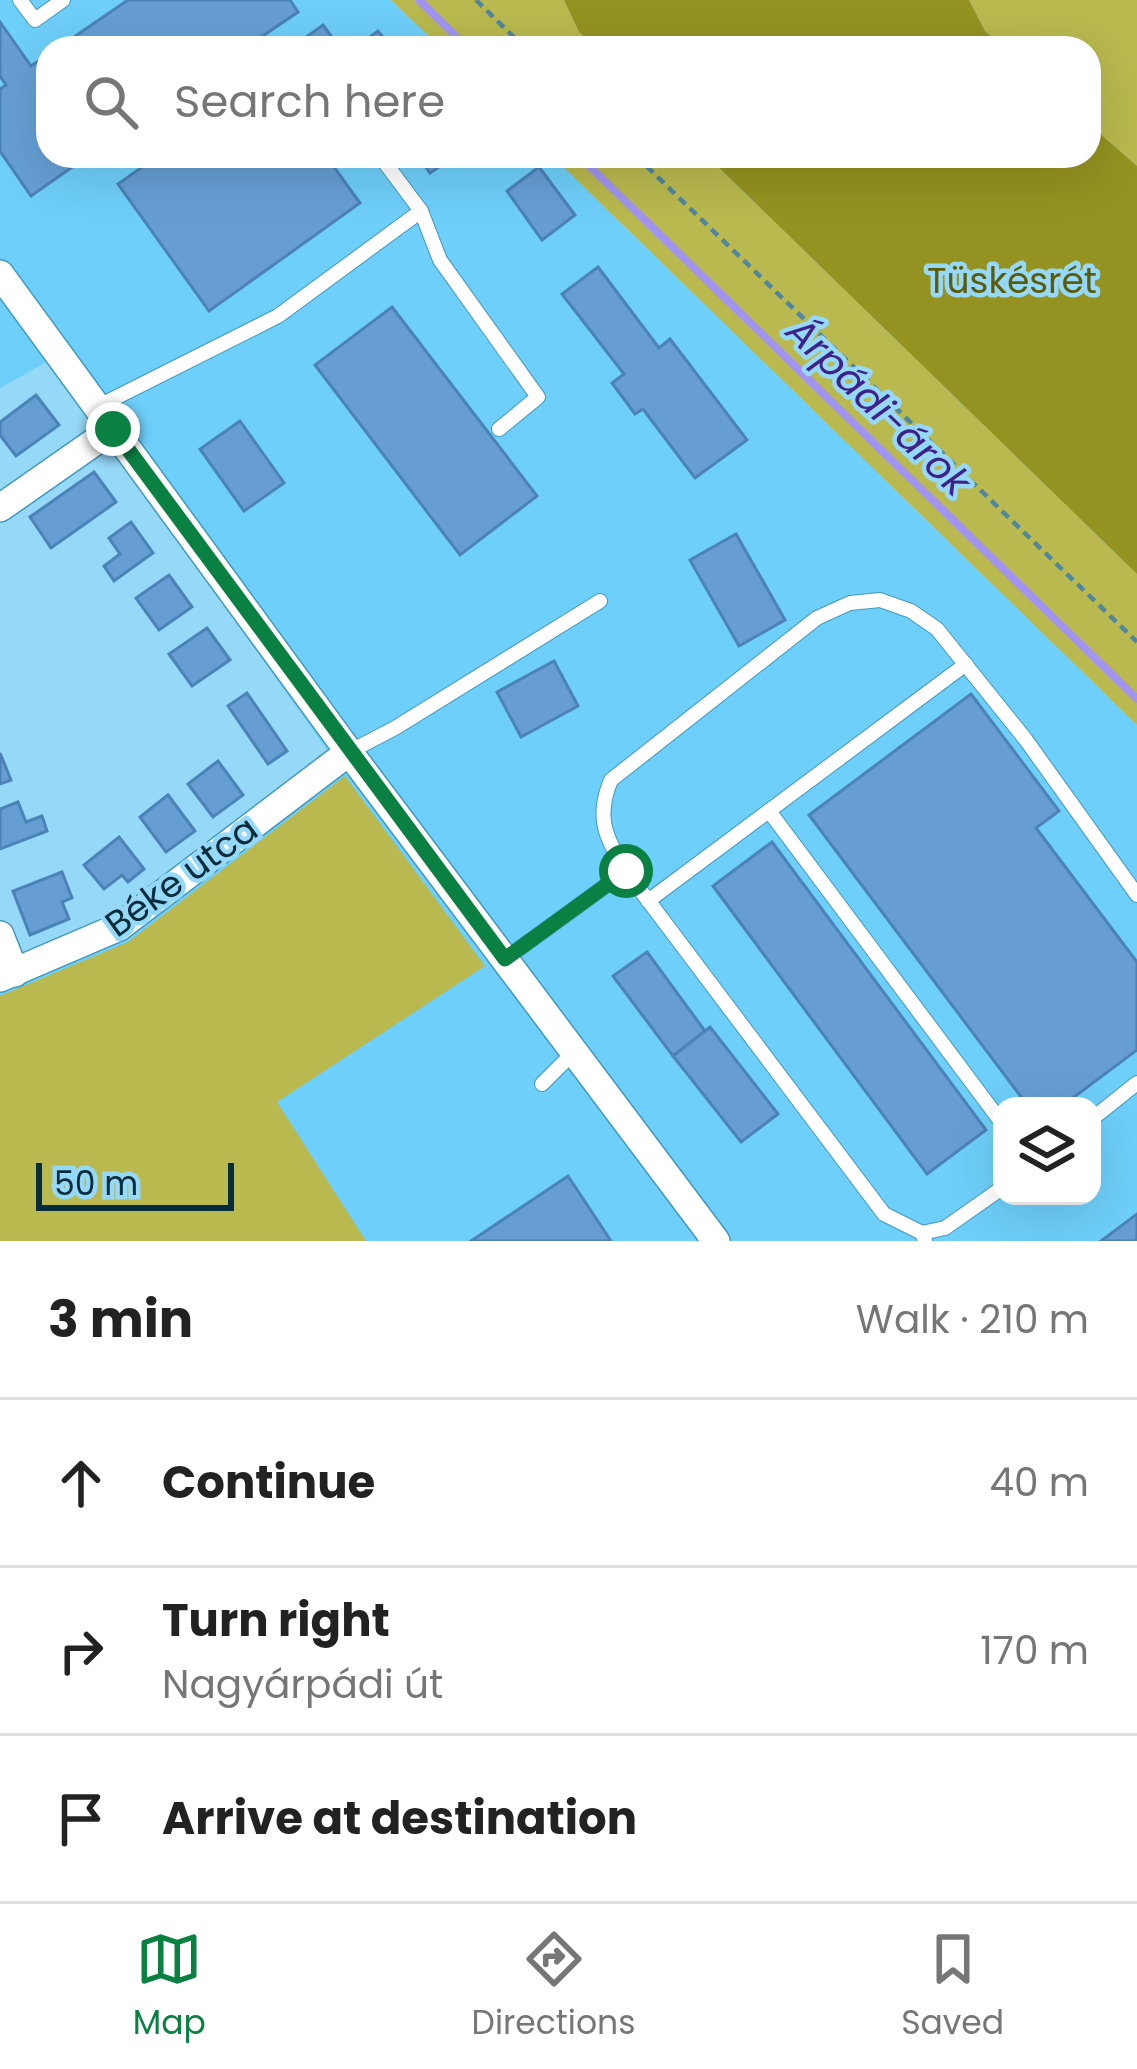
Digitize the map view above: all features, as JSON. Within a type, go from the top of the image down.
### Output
[{"type":"street","points":[[0,274],[716,1241]]},
{"type":"street","points":[[0,508],[105,418]]},
{"type":"street","name":"Béke utca","points":[[8,975],[119,927],[350,752]]},
{"type":"street","points":[[0,935],[8,975]]},
{"type":"lane","points":[[20,0],[34,20],[63,0]]},
{"type":"lane","points":[[389,168],[421,211],[440,260],[538,397],[499,429]]},
{"type":"lane","points":[[105,418],[278,316],[421,211]]},
{"type":"lane","points":[[993,1194],[945,1228],[923,1237],[884,1214],[626,871],[603,834],[603,798],[611,780],[817,618],[850,603],[880,600],[911,611],[937,629],[1137,895]]},
{"type":"lane","points":[[350,752],[600,601]]},
{"type":"lane","points":[[648,901],[967,664]]},
{"type":"lane","points":[[769,811],[993,1111]]},
{"type":"lane","points":[[505,959],[626,871]]},
{"type":"lane","points":[[542,1084],[574,1052]]},
{"type":"lane","points":[[1101,1112],[1137,1083]]},
{"type":"path","points":[[476,0],[513,36]]},
{"type":"path","points":[[648,168],[1137,642]]},
{"type":"shaded area","points":[[0,0],[391,0],[428,36],[36,36],[36,168],[564,168],[1137,725],[1137,1241],[0,1241],[0,979],[121,928],[337,764],[50,360],[0,388]]},
{"type":"shaded area","points":[[391,0],[564,0],[583,36],[428,36]]},
{"type":"shaded area","points":[[969,0],[1137,0],[1137,166],[1101,134],[1101,36],[991,36]]},
{"type":"shaded area","points":[[564,168],[719,168],[1137,574],[1137,725]]},
{"type":"shaded area","points":[[345,776],[485,966],[277,1102],[366,1241],[0,1241],[0,996],[128,942]]},
{"type":"green space","points":[[564,0],[969,0],[991,36],[583,36]]},
{"type":"green space","name":"Tüskésrét","points":[[1101,134],[1137,166],[1137,574],[719,168],[1101,168]]},
{"type":"building","points":[[128,0],[290,0],[298,12],[263,36],[76,36]]},
{"type":"building","points":[[0,22],[31,66],[36,63],[36,168],[71,168],[31,196],[0,151],[0,89],[6,85],[0,76]]},
{"type":"building","points":[[323,25],[331,36],[308,36]]},
{"type":"building","points":[[141,168],[335,168],[360,203],[209,311],[118,184]]},
{"type":"building","points":[[540,168],[575,215],[542,240],[507,191]]},
{"type":"building","points":[[598,267],[659,348],[670,339],[747,440],[695,478],[643,409],[635,414],[612,383],[624,374],[562,294]]},
{"type":"building","points":[[392,307],[537,496],[460,555],[315,365]]},
{"type":"building","points":[[36,395],[59,425],[16,456],[0,435],[0,422]]},
{"type":"building","points":[[240,421],[284,483],[244,511],[200,449]]},
{"type":"building","points":[[94,472],[116,502],[51,548],[30,517]]},
{"type":"building","points":[[131,522],[153,553],[114,581],[104,566],[120,554],[109,538]]},
{"type":"building","points":[[736,534],[785,620],[739,646],[690,560]]},
{"type":"building","points":[[169,575],[192,607],[159,630],[136,598]]},
{"type":"building","points":[[207,628],[230,660],[192,686],[169,654]]},
{"type":"building","points":[[554,661],[578,706],[521,737],[497,692]]},
{"type":"building","points":[[247,693],[287,751],[268,764],[228,706]]},
{"type":"building","points":[[971,694],[1059,811],[1036,828],[1137,962],[1137,1050],[1074,1097],[1021,1097],[809,815]]},
{"type":"building","points":[[0,753],[11,780],[0,784]]},
{"type":"building","points":[[218,761],[243,795],[213,817],[188,784]]},
{"type":"building","points":[[168,795],[195,831],[166,852],[140,817]]},
{"type":"building","points":[[18,802],[26,822],[42,816],[47,831],[0,849],[0,809]]},
{"type":"building","points":[[119,837],[144,869],[128,882],[122,875],[104,889],[84,865]]},
{"type":"building","points":[[772,842],[986,1130],[927,1174],[713,886]]},
{"type":"building","points":[[62,872],[72,898],[62,902],[69,919],[30,935],[13,891]]},
{"type":"building","points":[[647,952],[705,1031],[673,1056],[613,976]]},
{"type":"building","points":[[710,1027],[778,1114],[741,1142],[673,1056]]},
{"type":"building","points":[[568,1176],[611,1241],[471,1241]]},
{"type":"building","points":[[1137,1214],[1137,1241],[1101,1241]]},
{"type":"waterway","name":"Árpádi-árok","points":[[419,0],[456,36]]},
{"type":"waterway","name":"Árpádi-árok","points":[[591,168],[1137,699]]},
{"type":"route","points":[[113,429],[505,959],[626,871]]}]
